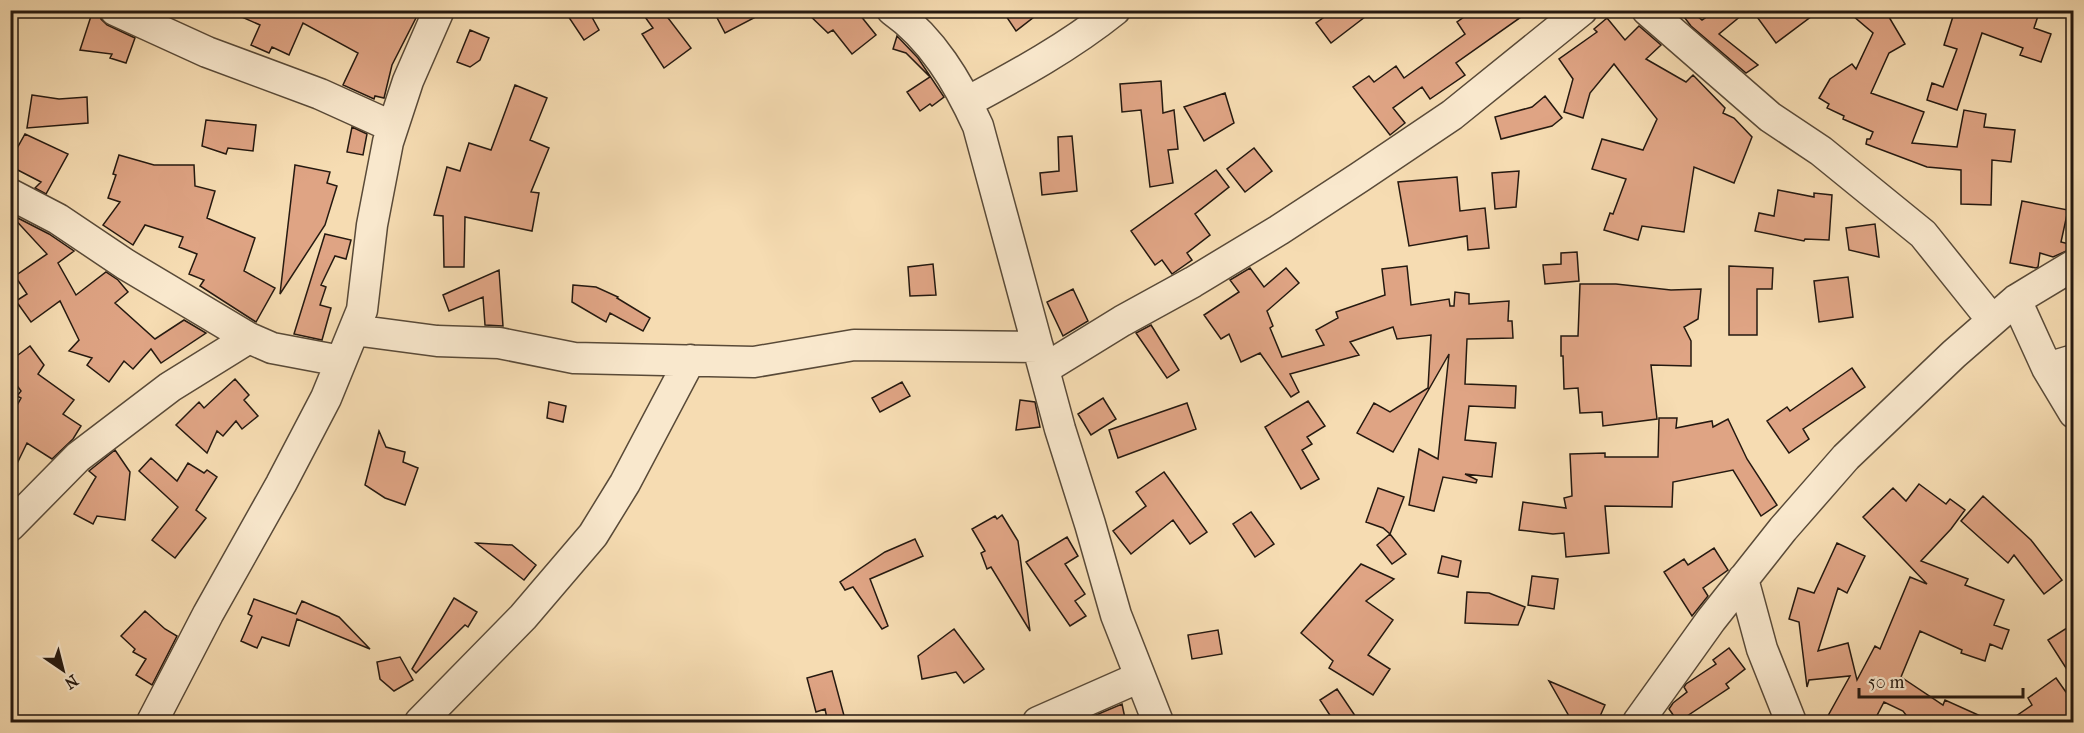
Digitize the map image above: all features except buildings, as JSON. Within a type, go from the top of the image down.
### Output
[{"type":"street","points":[[115,10],[207,52],[320,94],[393,127]]},
{"type":"street","points":[[152,723],[208,614],[326,398],[354,330],[362,310],[372,225],[388,142],[408,81],[439,10]]},
{"type":"street","points":[[892,10],[925,39],[961,90],[978,126],[1060,429],[1116,615],[1158,723]]},
{"type":"street","points":[[967,102],[1029,69],[1081,37],[1115,10]]},
{"type":"street","points":[[354,330],[437,341],[499,343],[574,358],[754,362],[855,345],[1041,358],[1122,321],[1269,236],[1452,115],[1582,10]]},
{"type":"street","points":[[1647,10],[1770,117],[1821,151],[1923,234],[1992,320]]},
{"type":"street","points":[[10,194],[58,219],[125,264],[249,338],[272,348],[341,361]]},
{"type":"street","points":[[1638,723],[1743,579],[1846,457],[1992,320],[2016,300],[2073,265]]},
{"type":"street","points":[[2016,300],[2060,364],[2073,413]]},
{"type":"street","points":[[10,526],[78,457],[170,387],[249,338]]},
{"type":"street","points":[[420,723],[523,617],[593,535],[625,483],[690,360]]},
{"type":"street","points":[[1743,579],[1762,649],[1791,723]]},
{"type":"street","points":[[1038,723],[1140,677]]}]
